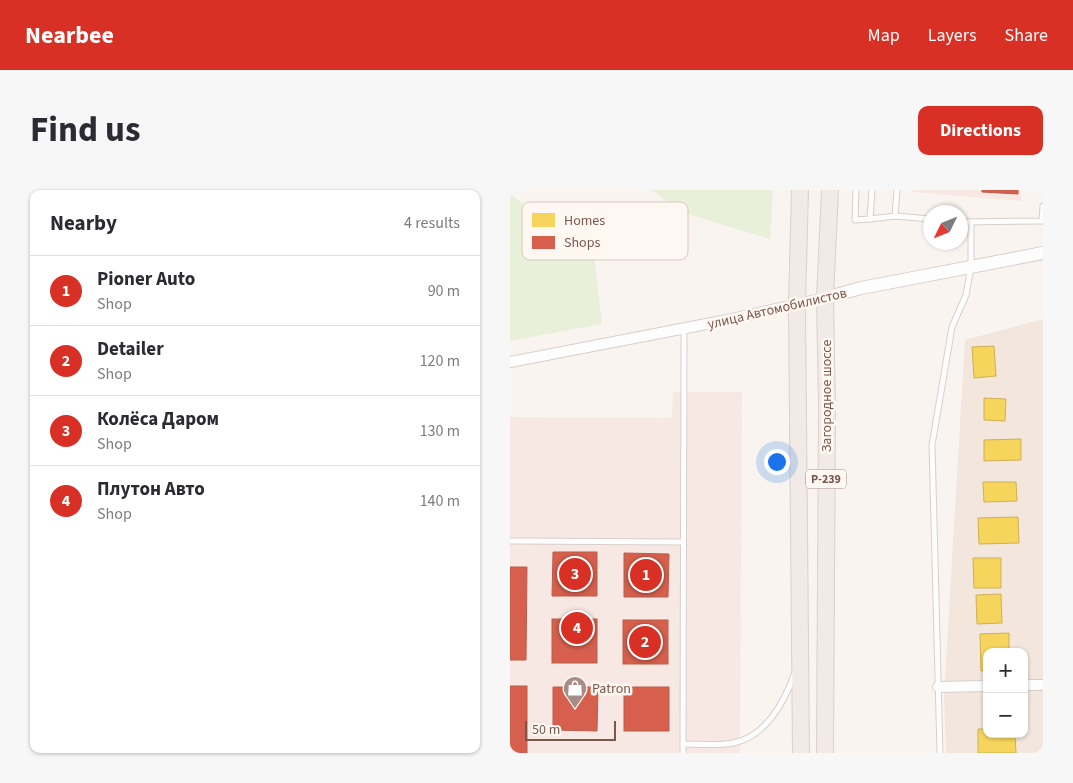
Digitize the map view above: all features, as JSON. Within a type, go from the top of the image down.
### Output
[{"type":"highway","name":"Загородное шоссе","points":[[800,190],[797,304],[801,753]]},
{"type":"highway","name":"Загородное шоссе","points":[[825,753],[827,418],[825,298],[830,190]]},
{"type":"street","name":"улица Автомобилистов","points":[[510,362],[684,328],[825,298],[861,288],[1043,253]]},
{"type":"street","points":[[1028,685],[1043,685]]},
{"type":"street","points":[[938,687],[983,686]]},
{"type":"lane","points":[[856,190],[854,220],[895,216],[923,218]]},
{"type":"lane","points":[[870,219],[872,190]]},
{"type":"lane","points":[[895,216],[897,190]]},
{"type":"lane","points":[[968,223],[1042,221],[1043,206]]},
{"type":"lane","points":[[940,753],[932,445],[952,327],[966,295],[971,266],[971,223]]},
{"type":"lane","points":[[682,753],[684,328]]},
{"type":"lane","points":[[510,541],[683,542]]},
{"type":"lane","points":[[682,744],[732,744],[758,732],[769,721],[780,705],[801,658]]},
{"type":"shaded area","points":[[913,190],[1021,190],[1021,201],[913,192]]},
{"type":"shaded area","points":[[1043,319],[1043,753],[946,753],[944,695],[965,340]]},
{"type":"shaded area","points":[[673,392],[742,392],[740,753],[510,753],[510,417],[672,418]]},
{"type":"green space","points":[[652,190],[773,190],[770,239],[688,214],[688,202],[667,202]]},
{"type":"green space","points":[[510,194],[522,203],[522,260],[594,260],[602,324],[510,341]]},
{"type":"building: Homes","points":[[994,346],[996,376],[974,378],[972,347]]},
{"type":"building: Homes","points":[[984,398],[1006,399],[1005,421],[984,420]]},
{"type":"building: Homes","points":[[1021,439],[1021,460],[984,461],[984,440]]},
{"type":"building: Homes","points":[[983,482],[1016,482],[1017,501],[984,502]]},
{"type":"building: Homes","points":[[1018,517],[1019,543],[979,544],[978,518]]},
{"type":"building: Homes","points":[[973,558],[1001,558],[1001,588],[974,588]]},
{"type":"building: Homes","points":[[1001,594],[1002,623],[977,624],[976,595]]},
{"type":"building: Homes","points":[[1009,633],[1009,648],[983,648],[983,671],[981,671],[980,634]]},
{"type":"building: Homes","points":[[978,729],[983,729],[983,738],[1015,738],[1016,753],[978,753]]},
{"type":"building: Shops","points":[[982,190],[1018,190],[1018,194],[982,192]]},
{"type":"building: Shops","points":[[553,552],[597,552],[597,596],[552,596]]},
{"type":"building: Shops","points":[[624,553],[669,554],[668,597],[624,597]]},
{"type":"building: Shops","points":[[510,567],[527,567],[526,660],[510,660]]},
{"type":"building: Shops","points":[[552,619],[597,619],[597,663],[552,663]]},
{"type":"building: Shops","points":[[623,620],[668,620],[668,664],[623,664]]},
{"type":"building: Shops","points":[[510,686],[527,686],[527,753],[510,753]]},
{"type":"building: Shops","name":"Patron","points":[[553,687],[598,687],[597,731],[553,730]]},
{"type":"building: Shops","points":[[624,687],[669,687],[669,731],[624,731]]},
{"type":"place","name":"Колёса Даром","points":[[575,574]]},
{"type":"place","name":"Pioner Auto","points":[[646,575]]},
{"type":"place","name":"Плутон Авто","points":[[577,628]]},
{"type":"place","name":"Detailer","points":[[645,642]]},
{"type":"place","name":"Patron","points":[[575,709]]}]
